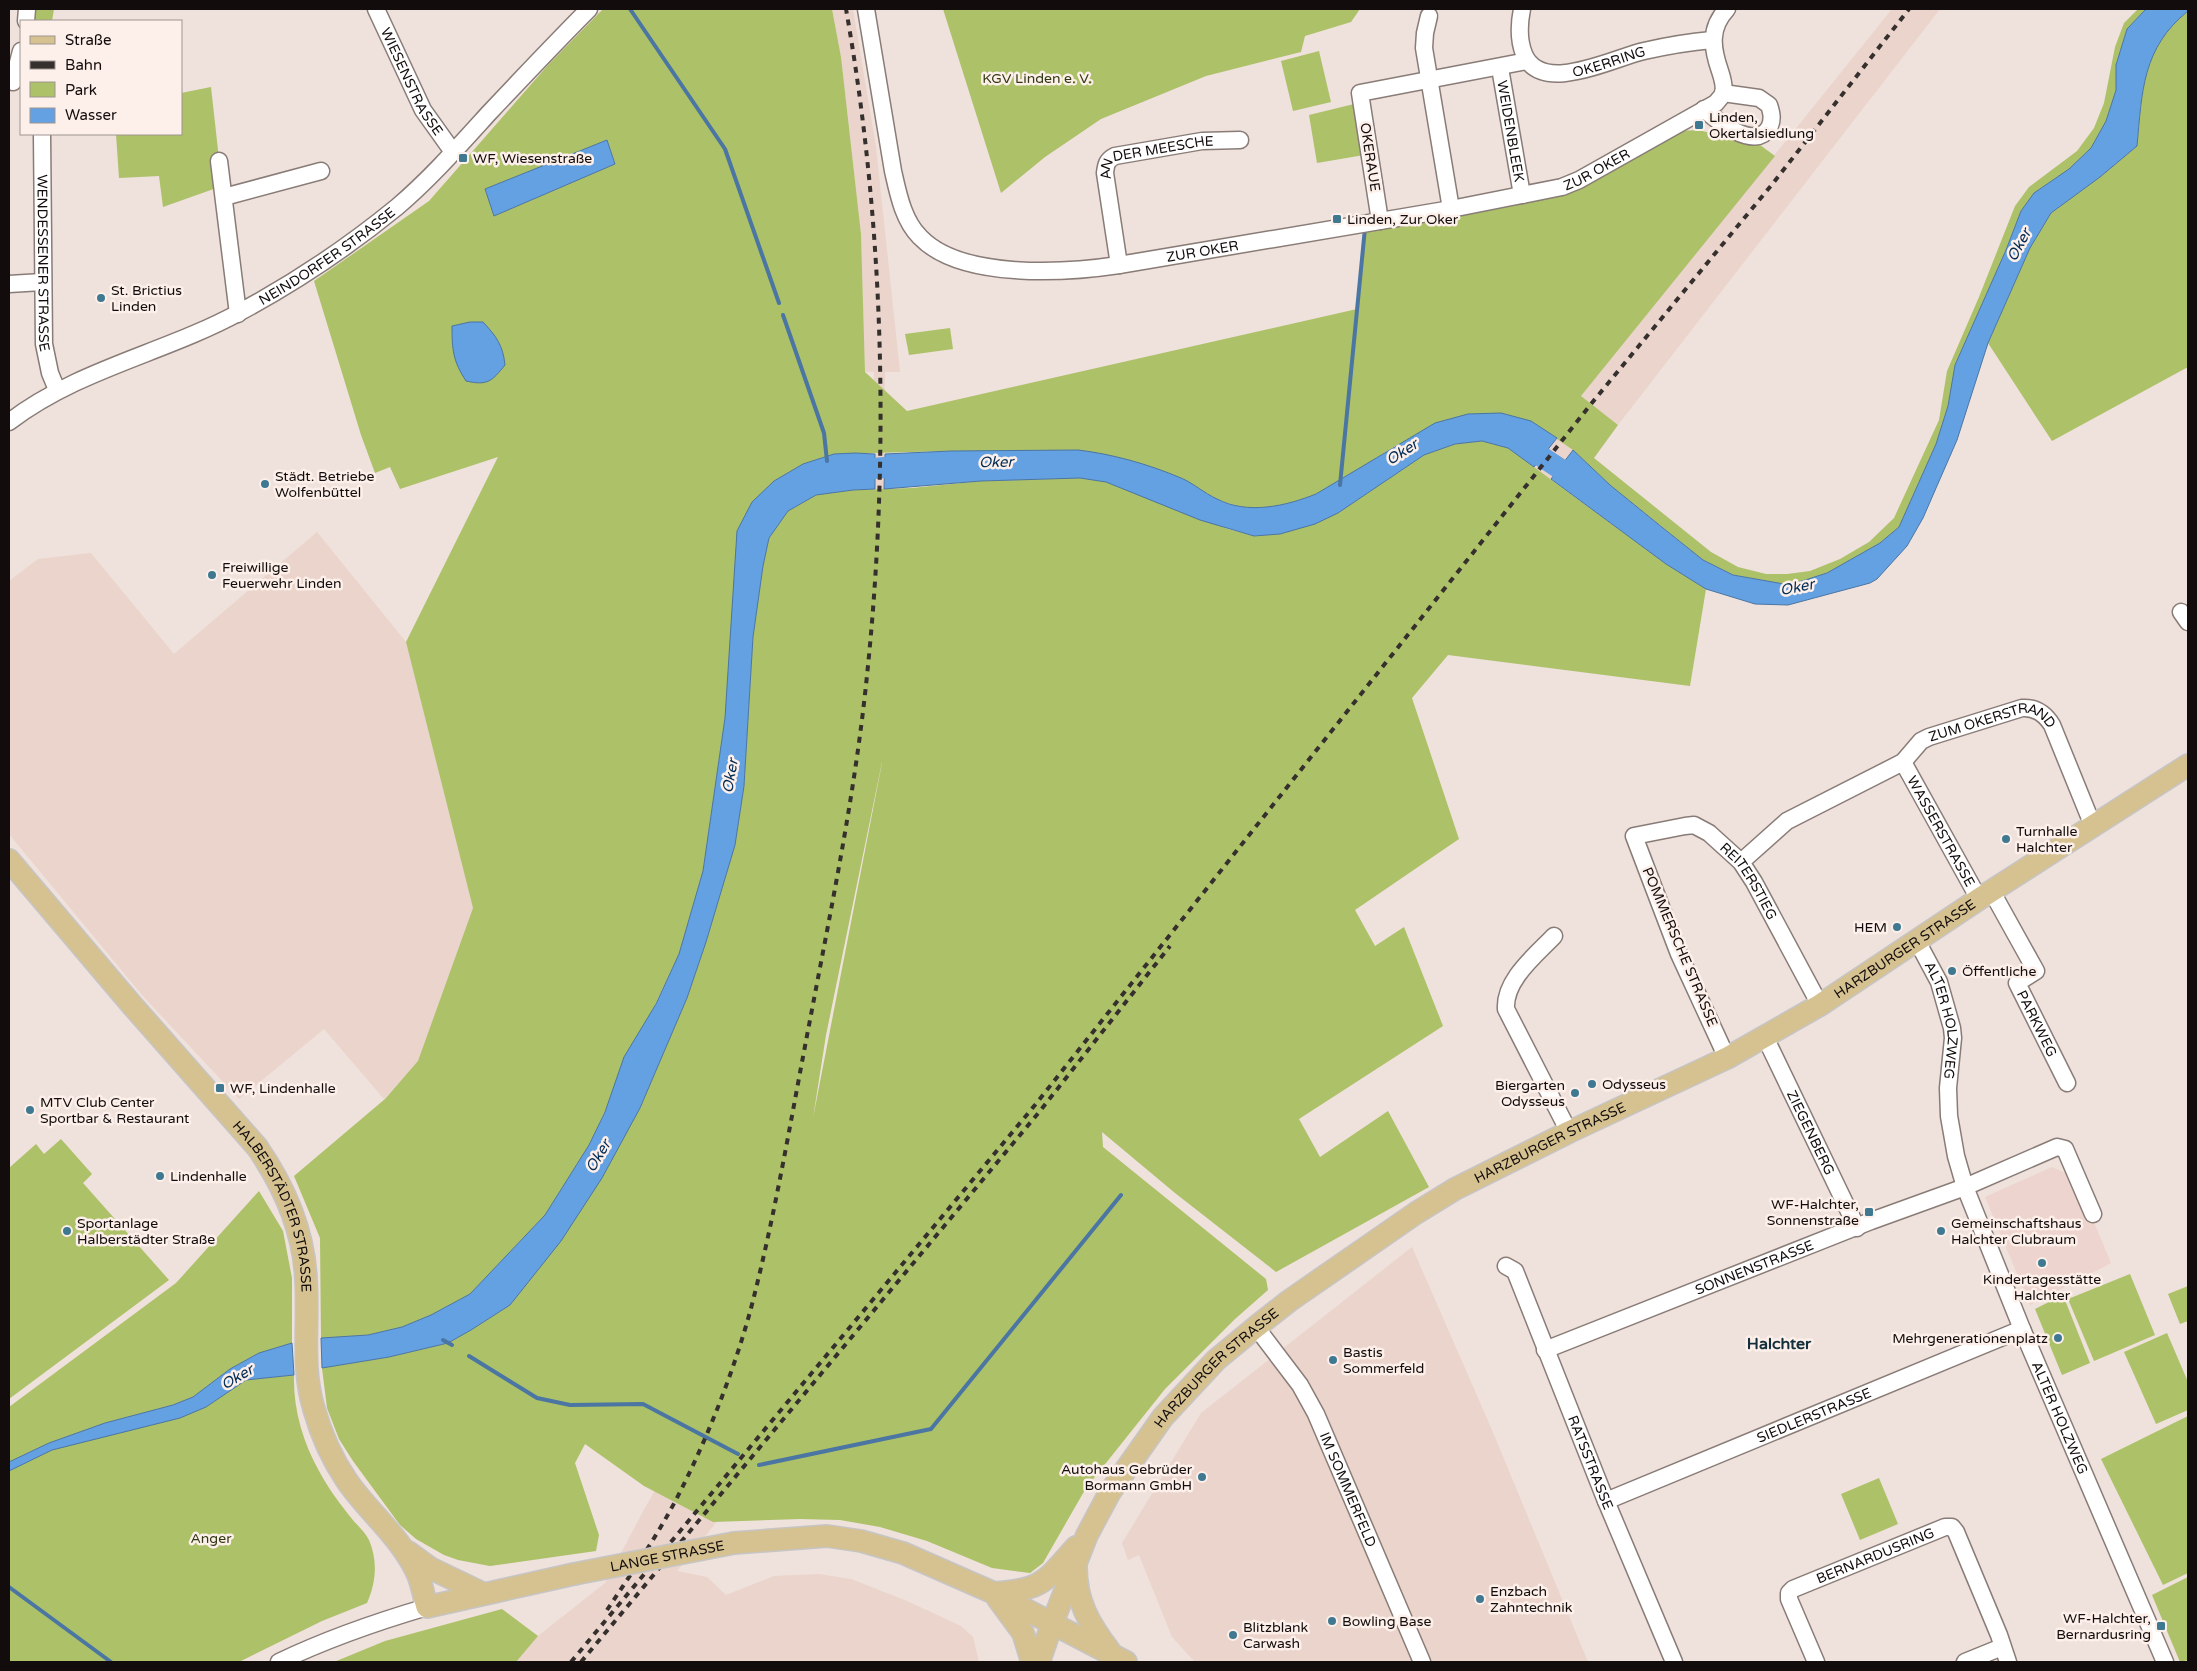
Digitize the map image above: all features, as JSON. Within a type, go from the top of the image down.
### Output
[{"type":"main road","name":"HARZBURGER STRASSE","points":[[1039,1662],[1086,1534],[1110,1492],[1163,1416],[1216,1360],[1289,1301],[1437,1200],[1569,1132],[1727,1058],[1820,1005],[2188,765]]},
{"type":"main road","name":"HALBERSTÄDTER STRASSE","points":[[9,860],[257,1147],[275,1172],[284,1191],[302,1251],[306,1280],[307,1376],[314,1408],[329,1451],[347,1481],[403,1549],[418,1575],[427,1607]]},
{"type":"main road","points":[[994,1593],[1020,1591],[1035,1587],[1054,1572],[1086,1534]]},
{"type":"main road","name":"LANGE STRASSE","points":[[427,1607],[574,1574],[734,1543],[827,1536],[861,1542],[903,1553],[994,1593],[1119,1658]]},
{"type":"main road","points":[[403,1549],[430,1568],[484,1594]]},
{"type":"main road","points":[[1077,1559],[1076,1584],[1084,1612],[1094,1630],[1119,1658]]},
{"type":"main road","points":[[994,1593],[1022,1633],[1032,1662]]},
{"type":"street","name":"WIESENSTRASSE","points":[[376,9],[423,110],[453,152]]},
{"type":"street","name":"NEINDORFER STRASSE","points":[[9,422],[29,406],[57,390],[238,314],[287,286],[335,254],[398,206],[453,152],[588,9]]},
{"type":"street","name":"ZUR OKER","points":[[866,9],[893,171],[911,226],[920,238],[935,249],[958,259],[1009,270],[1080,271],[1451,209],[1562,187],[1580,180],[1716,103],[1723,93]]},
{"type":"street","points":[[1430,80],[1500,68],[1527,61],[1521,47],[1522,9]]},
{"type":"street","points":[[1704,109],[1716,120],[1745,136],[1756,136],[1766,131],[1772,122],[1769,105],[1759,98],[1723,93],[1723,79],[1712,40],[1715,27],[1727,9]]},
{"type":"street","points":[[1429,16],[1424,48],[1451,209]]},
{"type":"street","name":"OKERRING","points":[[1527,61],[1541,72],[1561,75],[1643,51],[1712,40]]},
{"type":"street","points":[[14,84],[20,56]]},
{"type":"street","name":"WEIDENBLEEK","points":[[1500,68],[1522,195]]},
{"type":"street","name":"OKERAUE","points":[[1380,221],[1360,93],[1430,80]]},
{"type":"street","name":"WENDESSENER STRASSE","points":[[42,135],[42,282],[45,350],[50,374],[57,390]]},
{"type":"street","name":"AN DER MEESCHE","points":[[1119,264],[1105,173],[1109,159],[1115,156],[1202,141],[1240,140]]},
{"type":"street","points":[[219,161],[238,314]]},
{"type":"street","points":[[224,197],[321,171]]},
{"type":"street","points":[[9,284],[42,282]]},
{"type":"street","name":"ZUM OKERSTRAND","points":[[1741,862],[1787,821],[1903,762],[1922,741],[1929,737],[2022,708],[2034,709],[2048,718],[2093,826]]},
{"type":"street","name":"WASSERSTRASSE","points":[[1903,762],[1986,895]]},
{"type":"street","name":"REITERSTIEG","points":[[1634,836],[1694,825],[1709,833],[1741,862],[1754,882],[1820,1005]]},
{"type":"street","name":"POMMERSCHE STRASSE","points":[[1634,836],[1679,954],[1727,1058]]},
{"type":"street","name":"PARKWEG","points":[[1986,895],[2036,971],[2017,983],[2067,1083]]},
{"type":"street","points":[[1554,936],[1511,985],[1505,999],[1506,1008],[1569,1132]]},
{"type":"street","name":"ALTER HOLZWEG","points":[[1917,941],[1938,982],[1952,1028],[1948,1104],[1956,1156],[1965,1186],[2022,1329],[2165,1662]]},
{"type":"street","name":"ZIEGENBERG","points":[[1764,1037],[1857,1228]]},
{"type":"street","name":"SONNENSTRASSE","points":[[1545,1350],[1965,1186],[2057,1147],[2065,1149],[2093,1214]]},
{"type":"street","name":"RATSSTRASSE","points":[[1506,1266],[1515,1271],[1606,1501],[1674,1662]]},
{"type":"street","name":"IM SOMMERFELD","points":[[1256,1327],[1300,1385],[1316,1414],[1422,1662]]},
{"type":"street","name":"SIEDLERSTRASSE","points":[[1606,1501],[2022,1329]]},
{"type":"street","name":"BERNARDUSRING","points":[[1816,1662],[1789,1599],[1789,1593],[1793,1589],[1945,1527],[1952,1527],[1956,1532],[1999,1635],[2005,1655]]},
{"type":"street","name":"LANGE STRASSE","points":[[279,1662],[324,1641],[427,1607]]},
{"type":"street","points":[[1964,1662],[2005,1655]]},
{"type":"shaded area","points":[[832,9],[853,9],[876,147],[900,372],[885,372],[884,489],[904,488],[894,698],[804,1142],[1508,501],[1586,400],[1581,396],[1892,9],[1940,9],[1618,425],[1601,412],[1444,621],[677,1571],[707,1577],[726,1595],[774,1576],[819,1574],[851,1579],[907,1601],[961,1626],[973,1637],[979,1662],[516,1662],[538,1636],[605,1583],[646,1506],[709,1398],[874,470],[874,372],[865,372],[861,234],[841,57]]},
{"type":"shaded area","points":[[317,532],[406,642],[473,908],[419,1061],[384,1099],[324,1029],[239,1099],[142,995],[9,834],[9,581],[38,559],[91,553],[174,654]]},
{"type":"shaded area","points":[[2052,1167],[2075,1177],[2111,1263],[2030,1305],[1985,1197]]},
{"type":"shaded area","points":[[1412,1247],[1492,1430],[1588,1662],[1195,1662],[1172,1637],[1139,1555],[1128,1560],[1122,1543],[1201,1413]]},
{"type":"green space","points":[[27,9],[54,9],[52,20],[26,20]]},
{"type":"green space","points":[[603,9],[832,9],[841,57],[861,234],[865,372],[907,411],[1357,309],[1365,228],[1564,192],[1679,131],[1699,130],[1743,142],[1756,142],[1775,156],[1581,396],[1618,425],[1594,458],[1711,552],[1738,567],[1766,574],[1787,574],[1810,571],[1840,559],[1869,542],[1894,518],[1939,420],[1947,371],[2015,206],[2029,187],[2077,151],[2094,128],[2104,103],[2115,47],[2124,23],[2138,9],[2146,9],[2127,29],[2116,65],[2116,90],[2106,121],[2091,148],[2069,169],[2034,193],[2021,211],[2006,250],[1955,365],[1948,406],[1936,444],[1899,527],[1880,543],[1827,573],[1802,581],[1784,584],[1733,575],[1703,560],[1610,485],[1573,450],[1531,421],[1395,446],[1316,494],[1271,507],[1244,508],[1218,500],[1181,478],[1007,452],[951,451],[834,454],[803,464],[774,481],[725,718],[703,871],[679,954],[589,1145],[545,1215],[470,1294],[431,1315],[402,1327],[368,1335],[321,1338],[320,1238],[294,1176],[385,1099],[418,1061],[473,908],[406,642],[498,457],[400,489],[390,467],[375,473],[361,435],[314,281],[429,201],[548,65]],"holes":[[[607,140],[615,164],[494,216],[485,189]]]},
{"type":"green space","name":"KGV Linden e. V.","points":[[943,9],[1360,9],[1351,22],[1305,36],[1301,52],[1206,76],[1101,119],[1045,157],[1001,193]]},
{"type":"green space","points":[[2188,11],[2188,367],[2052,441],[1988,343],[2030,248],[2051,213],[2100,177],[2137,146],[2143,89],[2153,56],[2161,40]]},
{"type":"green space","points":[[1319,51],[1331,102],[1293,111],[1281,61]]},
{"type":"green space","points":[[211,87],[222,186],[163,207],[159,176],[119,178],[116,135],[182,135],[182,93]]},
{"type":"green space","points":[[1354,104],[1364,155],[1317,163],[1309,115]]},
{"type":"green space","points":[[950,328],[953,349],[909,355],[905,334]]},
{"type":"green space","points":[[1482,441],[1508,448],[1666,564],[1706,589],[1690,686],[1448,655],[1412,698],[1459,839],[1355,910],[1375,946],[1404,927],[1443,1026],[1299,1119],[1320,1157],[1388,1111],[1429,1187],[1276,1272],[1175,1193],[1102,1132],[1103,1147],[1266,1279],[1268,1290],[1235,1319],[1165,1389],[1086,1488],[1043,1563],[1030,1573],[992,1568],[927,1541],[880,1527],[840,1520],[800,1519],[713,1522],[644,1486],[585,1444],[575,1463],[599,1535],[596,1551],[490,1566],[458,1560],[444,1555],[416,1539],[400,1525],[339,1439],[327,1408],[322,1368],[389,1357],[448,1343],[510,1305],[533,1275],[640,1108],[687,998],[735,845],[744,786],[753,637],[763,566],[769,538],[788,511],[816,495],[853,490],[912,488],[981,481],[1080,478],[1106,482],[1228,529],[1254,536],[1280,534],[1338,513],[1424,455],[1455,444]],"holes":[[[882,762],[813,1118],[826,1035]]]},
{"type":"green space","name":"Sportanlage Halberstädter Straße","points":[[61,1139],[92,1174],[83,1183],[169,1280],[9,1399],[9,1168],[36,1144],[44,1154]]},
{"type":"green space","points":[[259,1191],[283,1231],[292,1278],[292,1343],[259,1353],[230,1369],[193,1397],[173,1405],[105,1423],[49,1443],[9,1462],[9,1407],[176,1283]]},
{"type":"green space","points":[[2130,1274],[2155,1335],[2094,1361],[2068,1299]]},
{"type":"green space","points":[[2188,1286],[2188,1321],[2180,1324],[2168,1294]]},
{"type":"green space","points":[[2063,1295],[2090,1363],[2062,1375],[2035,1309]]},
{"type":"green space","points":[[2167,1333],[2188,1382],[2188,1410],[2156,1424],[2124,1352]]},
{"type":"green space","name":"Anger","points":[[294,1375],[297,1413],[313,1460],[330,1490],[365,1534],[372,1548],[375,1572],[367,1603],[322,1621],[239,1662],[9,1662],[9,1471],[52,1450],[206,1407],[246,1380]]},
{"type":"green space","points":[[2188,1416],[2188,1573],[2163,1585],[2101,1459]]},
{"type":"green space","points":[[1879,1478],[1898,1524],[1860,1540],[1841,1494]]},
{"type":"green space","points":[[2188,1577],[2188,1660],[2180,1662],[2152,1595]]},
{"type":"green space","points":[[502,1609],[538,1636],[516,1662],[334,1662],[385,1641]]},
{"type":"water","points":[[2146,9],[2188,9],[2188,11],[2161,40],[2153,56],[2143,89],[2137,146],[2100,177],[2051,213],[2030,248],[1988,343],[1957,440],[1923,518],[1907,546],[1877,579],[1870,583],[1788,605],[1755,604],[1706,589],[1666,564],[1551,479],[1573,450],[1610,485],[1703,560],[1733,575],[1784,584],[1802,581],[1827,573],[1880,543],[1899,527],[1936,444],[1948,406],[1955,365],[2006,250],[2021,211],[2034,193],[2069,169],[2091,148],[2106,121],[2116,90],[2116,65],[2127,29]]},
{"type":"water","points":[[607,140],[615,164],[494,216],[485,189]]},
{"type":"water","points":[[470,322],[483,322],[495,336],[503,352],[505,365],[489,381],[480,383],[466,381],[454,355],[452,326]]},
{"type":"water","points":[[1501,413],[1531,421],[1557,438],[1534,467],[1508,448],[1482,441],[1455,444],[1424,455],[1338,513],[1315,524],[1280,534],[1254,536],[1200,520],[1106,482],[1080,478],[981,481],[884,489],[885,454],[951,451],[1078,450],[1130,460],[1156,468],[1185,480],[1212,497],[1229,504],[1241,507],[1267,507],[1292,502],[1316,494],[1435,423],[1468,414]]},
{"type":"water","points":[[834,454],[875,454],[875,489],[816,495],[788,511],[769,538],[753,637],[744,786],[735,845],[687,998],[640,1108],[602,1178],[561,1241],[510,1305],[448,1343],[389,1357],[322,1368],[321,1338],[368,1335],[402,1327],[431,1315],[470,1294],[545,1215],[589,1145],[605,1112],[624,1057],[656,1004],[679,954],[703,871],[725,718],[737,531],[752,502],[774,481],[803,464]]},
{"type":"water","points":[[292,1343],[294,1375],[246,1380],[206,1407],[180,1418],[52,1450],[9,1471],[9,1462],[49,1443],[105,1423],[173,1405],[193,1397],[230,1369],[259,1353]]},
{"type":"waterway","points":[[630,9],[725,149],[779,303]]},
{"type":"waterway","points":[[1340,485],[1365,228]]},
{"type":"waterway","points":[[783,315],[824,433],[827,461]]},
{"type":"waterway","name":"Oker","points":[[1518,441],[1583,484]]},
{"type":"waterway","name":"Oker","points":[[846,471],[912,465]]},
{"type":"waterway","points":[[759,1465],[931,1429],[1121,1195]]},
{"type":"waterway","points":[[443,1340],[452,1345]]},
{"type":"waterway","points":[[469,1356],[537,1398],[570,1405],[643,1404],[738,1454]]},
{"type":"waterway","points":[[9,1587],[111,1662]]},
{"type":"railway","points":[[607,1610],[655,1536],[681,1490],[720,1403],[750,1312],[782,1167],[849,811],[861,727],[874,601],[881,431],[880,346],[869,176],[859,92],[846,9]]},
{"type":"railway","points":[[571,1662],[1035,1105],[1591,404],[1774,182],[1909,9]]},
{"type":"railway","points":[[581,1662],[1040,1111],[1170,946]]},
{"type":"place","name":"Linden, Okertalsiedlung","points":[[1699,125]]},
{"type":"place","name":"WF, Wiesenstraße","points":[[463,158]]},
{"type":"place","name":"Linden, Zur Oker","points":[[1337,219]]},
{"type":"place","name":"St. Brictius Linden","points":[[101,298]]},
{"type":"place","name":"Städt. Betriebe Wolfenbüttel","points":[[265,484]]},
{"type":"place","name":"Freiwillige Feuerwehr Linden","points":[[212,575]]},
{"type":"place","name":"Turnhalle Halchter","points":[[2006,839]]},
{"type":"place","name":"HEM","points":[[1897,927]]},
{"type":"place","name":"Öffentliche","points":[[1952,971]]},
{"type":"place","name":"Odysseus","points":[[1592,1084]]},
{"type":"place","name":"WF, Lindenhalle","points":[[220,1088]]},
{"type":"place","name":"Biergarten Odysseus","points":[[1575,1093]]},
{"type":"place","name":"MTV Club Center Sportbar & Restaurant","points":[[30,1110]]},
{"type":"place","name":"Lindenhalle","points":[[160,1176]]},
{"type":"place","name":"WF-Halchter, Sonnenstraße","points":[[1869,1212]]},
{"type":"place","name":"Sportanlage Halberstädter Straße","points":[[67,1231]]},
{"type":"place","name":"Gemeinschaftshaus Halchter Clubraum","points":[[1941,1231]]},
{"type":"place","name":"Kindertagesstätte Halchter","points":[[2042,1263]]},
{"type":"place","name":"Mehrgenerationenplatz","points":[[2058,1338]]},
{"type":"place","name":"Bastis Sommerfeld","points":[[1333,1360]]},
{"type":"place","name":"Autohaus Gebrüder Bormann GmbH","points":[[1202,1477]]},
{"type":"place","name":"Enzbach Zahntechnik","points":[[1480,1599]]},
{"type":"place","name":"Bowling Base","points":[[1332,1621]]},
{"type":"place","name":"WF-Halchter, Bernardusring","points":[[2161,1626]]},
{"type":"place","name":"Blitzblank Carwash","points":[[1233,1635]]},
{"type":"district","name":"Halchter","points":[[1779,1344]]}]
